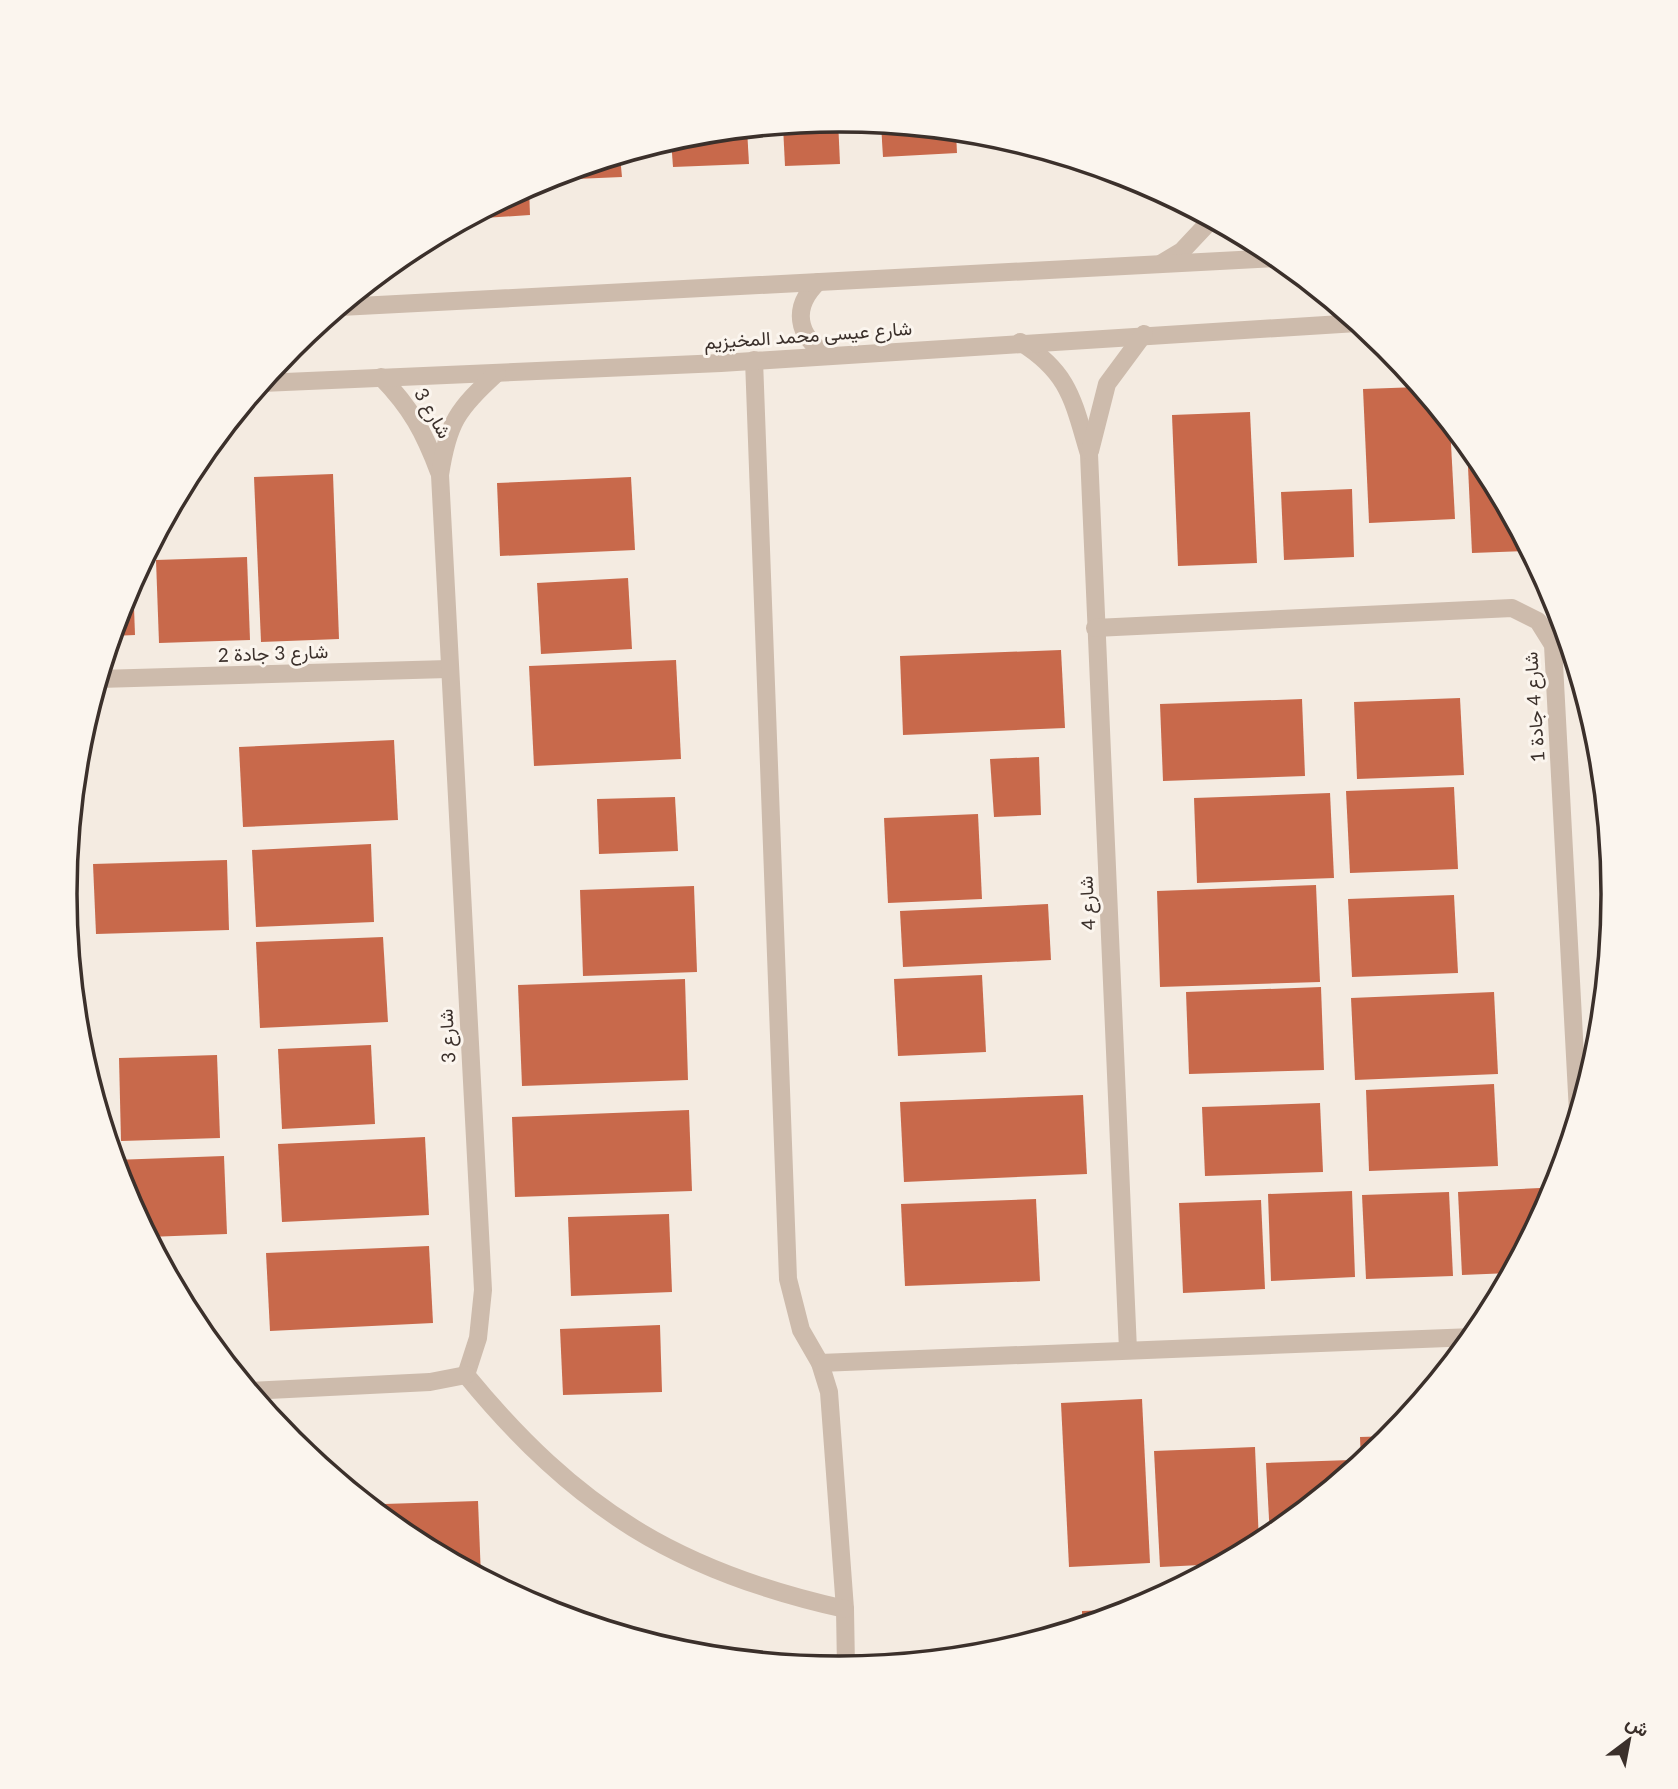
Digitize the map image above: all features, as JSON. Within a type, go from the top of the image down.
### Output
[{"type":"street","points":[[1161,264],[1182,251],[1205,227]]},
{"type":"street","points":[[356,306],[1259,259]]},
{"type":"street","points":[[818,282],[807,292],[800,306],[800,321],[804,335],[827,354]]},
{"type":"street","name":"شارع عيسى محمد المخيزيم","points":[[275,382],[754,360],[1343,324]]},
{"type":"street","name":"شارع 4","points":[[1089,454],[1107,384],[1144,334]]},
{"type":"street","name":"شارع 4","points":[[1020,342],[1043,356],[1060,373],[1073,400],[1089,454],[1128,1350]]},
{"type":"street","points":[[754,360],[788,1279],[801,1330],[820,1363],[829,1392],[845,1609],[846,1657]]},
{"type":"street","name":"شارع 3","points":[[466,1375],[478,1338],[483,1290],[448,669],[440,475],[446,437],[463,405],[497,373]]},
{"type":"street","name":"شارع 3","points":[[382,377],[407,404],[425,435],[440,475]]},
{"type":"street","name":"شارع 4 جادة 1","points":[[1095,628],[1512,608],[1538,621],[1553,645],[1577,1085]]},
{"type":"street","name":"شارع 3 جادة 2","points":[[108,679],[448,669]]},
{"type":"street","points":[[820,1363],[1459,1338]]},
{"type":"street","points":[[261,1390],[430,1382],[466,1375],[542,1460],[586,1497],[633,1529],[735,1579],[789,1597],[845,1609]]},
{"type":"building","points":[[839,132],[840,164],[785,166],[783,135]]},
{"type":"building","points":[[882,134],[956,142],[957,153],[883,157]]},
{"type":"building","points":[[748,138],[749,164],[673,167],[672,151]]},
{"type":"building","points":[[621,165],[622,177],[579,179]]},
{"type":"building","points":[[529,199],[530,215],[490,218]]},
{"type":"building","points":[[1408,387],[1451,440],[1455,519],[1369,523],[1363,389]]},
{"type":"building","points":[[1250,412],[1257,563],[1178,566],[1172,415]]},
{"type":"building","points":[[1468,464],[1519,551],[1472,553]]},
{"type":"building","points":[[333,474],[339,639],[261,642],[254,477]]},
{"type":"building","points":[[631,477],[635,550],[500,556],[497,483]]},
{"type":"building","points":[[1352,489],[1354,557],[1284,560],[1281,492]]},
{"type":"building","points":[[247,557],[250,640],[159,643],[156,560]]},
{"type":"building","points":[[628,578],[632,649],[541,654],[537,583]]},
{"type":"building","points":[[134,606],[135,635],[123,636]]},
{"type":"building","points":[[1061,650],[1065,728],[903,735],[900,656]]},
{"type":"building","points":[[676,660],[681,759],[534,766],[529,666]]},
{"type":"building","points":[[1460,698],[1464,775],[1357,779],[1354,702]]},
{"type":"building","points":[[1302,699],[1305,776],[1163,781],[1160,704]]},
{"type":"building","points":[[394,740],[398,820],[243,827],[239,747]]},
{"type":"building","points":[[1039,757],[1041,815],[994,817],[990,759]]},
{"type":"building","points":[[1454,787],[1458,869],[1350,873],[1346,791]]},
{"type":"building","points":[[1330,793],[1334,878],[1197,883],[1194,798]]},
{"type":"building","points":[[675,797],[678,851],[599,854],[597,799]]},
{"type":"building","points":[[978,814],[982,899],[888,903],[884,818]]},
{"type":"building","points":[[371,844],[374,922],[256,927],[252,850]]},
{"type":"building","points":[[227,860],[229,930],[96,934],[93,864]]},
{"type":"building","points":[[1316,885],[1320,982],[1160,987],[1157,891]]},
{"type":"building","points":[[694,886],[697,972],[583,976],[580,890]]},
{"type":"building","points":[[1454,895],[1458,973],[1352,977],[1348,899]]},
{"type":"building","points":[[1048,904],[1051,960],[903,967],[900,911]]},
{"type":"building","points":[[383,937],[388,1022],[260,1028],[256,942]]},
{"type":"building","points":[[982,975],[986,1052],[898,1056],[894,979]]},
{"type":"building","points":[[685,979],[688,1080],[522,1086],[518,985]]},
{"type":"building","points":[[1321,987],[1324,1070],[1189,1074],[1186,992]]},
{"type":"building","points":[[1494,992],[1498,1074],[1355,1080],[1351,998]]},
{"type":"building","points":[[371,1045],[375,1124],[282,1129],[278,1049]]},
{"type":"building","points":[[217,1055],[220,1138],[121,1141],[119,1058]]},
{"type":"building","points":[[1494,1084],[1498,1166],[1369,1171],[1366,1090]]},
{"type":"building","points":[[1083,1095],[1087,1174],[904,1182],[900,1102]]},
{"type":"building","points":[[1320,1103],[1323,1172],[1205,1176],[1202,1107]]},
{"type":"building","points":[[689,1110],[692,1191],[515,1197],[512,1117]]},
{"type":"building","points":[[425,1137],[429,1215],[282,1222],[278,1144]]},
{"type":"building","points":[[224,1156],[227,1234],[158,1237],[125,1160]]},
{"type":"building","points":[[1540,1188],[1522,1232],[1500,1273],[1462,1275],[1458,1192]]},
{"type":"building","points":[[1352,1191],[1355,1277],[1271,1281],[1268,1194]]},
{"type":"building","points":[[1449,1192],[1453,1276],[1366,1279],[1362,1195]]},
{"type":"building","points":[[1036,1199],[1040,1281],[905,1286],[901,1204]]},
{"type":"building","points":[[1261,1200],[1265,1289],[1183,1293],[1179,1203]]},
{"type":"building","points":[[669,1214],[672,1292],[571,1296],[568,1217]]},
{"type":"building","points":[[429,1246],[433,1323],[270,1331],[266,1253]]},
{"type":"building","points":[[660,1325],[662,1392],[563,1395],[560,1329]]},
{"type":"building","points":[[1142,1399],[1150,1563],[1069,1567],[1061,1403]]},
{"type":"building","points":[[1360,1437],[1374,1437],[1360,1449]]},
{"type":"building","points":[[1255,1447],[1258,1530],[1200,1565],[1160,1567],[1154,1451]]},
{"type":"building","points":[[1349,1460],[1303,1499],[1269,1523],[1266,1463]]},
{"type":"building","points":[[478,1501],[481,1566],[416,1528],[384,1504]]},
{"type":"building","points":[[1099,1610],[1082,1617],[1082,1611]]}]
